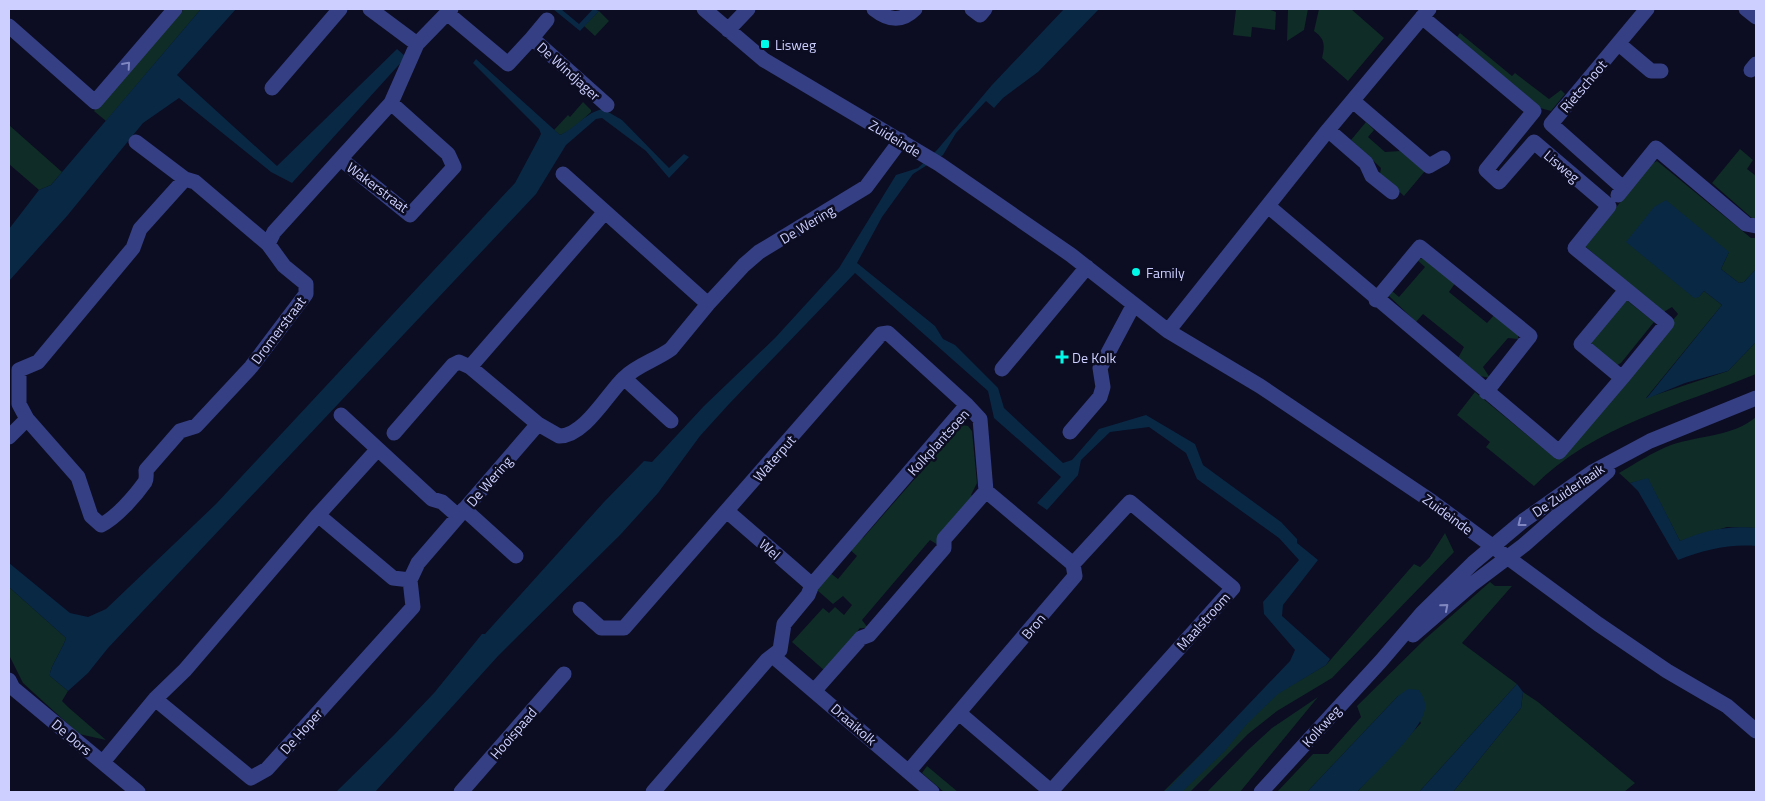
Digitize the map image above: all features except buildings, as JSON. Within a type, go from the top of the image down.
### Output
[{"type":"street","points":[[9,26],[95,102],[176,9]]},
{"type":"street","points":[[272,88],[340,9]]},
{"type":"street","points":[[370,9],[417,44]]},
{"type":"street","name":"Zuideinde","points":[[704,9],[764,60],[933,160],[1087,267],[1133,306],[1168,331],[1260,386],[1431,501],[1507,558],[1631,646],[1727,706],[1756,731]]},
{"type":"street","points":[[728,30],[748,9]]},
{"type":"street","points":[[874,9],[886,19],[899,20],[915,9]]},
{"type":"street","points":[[972,9],[980,15],[985,9]]},
{"type":"street","name":"Rietschoot","points":[[1623,188],[1551,124],[1647,9]]},
{"type":"street","points":[[1746,9],[1756,17]]},
{"type":"street","name":"Wakerstraat","points":[[268,244],[274,232],[342,160],[391,103],[417,44],[449,11]]},
{"type":"street","name":"De Windjager","points":[[449,11],[508,64],[547,20]]},
{"type":"street","points":[[1168,331],[1328,130],[1426,13],[1534,111],[1551,124]]},
{"type":"street","name":"De Windjager","points":[[532,38],[607,105]]},
{"type":"street","points":[[1619,44],[1651,71],[1661,71]]},
{"type":"street","points":[[1353,101],[1430,166],[1443,158]]},
{"type":"street","name":"Wakerstraat","points":[[342,160],[410,215],[454,167],[448,154],[391,103]]},
{"type":"street","name":"Lisweg","points":[[1534,111],[1486,170],[1499,182],[1534,142],[1609,206]]},
{"type":"street","points":[[1328,130],[1366,163],[1372,176],[1392,192]]},
{"type":"street","name":"De Wering","points":[[470,367],[538,424],[559,436],[572,434],[595,413],[624,378],[635,369],[657,359],[671,349],[708,304],[744,265],[759,252],[866,186],[901,140]]},
{"type":"street","points":[[136,142],[185,179]]},
{"type":"street","points":[[1268,206],[1376,300],[1559,452],[1667,323],[1575,248],[1656,148],[1746,224],[1756,226]]},
{"type":"street","points":[[563,174],[604,213],[708,304]]},
{"type":"street","name":"Dromerstraat","points":[[185,179],[195,182],[268,244],[284,266],[306,284],[306,294],[251,367],[196,426],[180,431],[146,470],[146,480],[110,521],[101,525],[91,516],[78,477],[14,406],[14,366],[38,362],[133,248],[140,229],[185,179]]},
{"type":"street","points":[[394,433],[453,364],[459,362],[470,367],[604,213]]},
{"type":"street","points":[[1376,300],[1420,247],[1530,336],[1486,392]]},
{"type":"street","points":[[1002,369],[1087,267]]},
{"type":"street","points":[[1622,378],[1581,344],[1626,290]]},
{"type":"street","points":[[1070,432],[1100,397],[1103,387],[1100,368],[1133,306]]},
{"type":"street","name":"Waterput","points":[[580,609],[601,628],[624,628],[728,512],[881,334],[888,333],[968,405]]},
{"type":"street","points":[[624,378],[671,422]]},
{"type":"street","name":"De Zuiderlaaik","points":[[1492,547],[1564,491],[1594,471],[1650,441],[1756,398]]},
{"type":"street","name":"Kolkplantsoen","points":[[812,586],[968,405],[980,419],[986,491]]},
{"type":"street","points":[[340,415],[432,499],[461,512],[516,556]]},
{"type":"street","points":[[9,437],[27,419]]},
{"type":"street","name":"De Wering","points":[[461,512],[538,424]]},
{"type":"street","name":"De Zuiderlaaik","points":[[1507,558],[1612,468],[1650,441]]},
{"type":"street","points":[[103,762],[155,698],[185,670],[318,515],[377,450]]},
{"type":"street","points":[[815,690],[862,638],[869,635],[944,548],[944,539],[986,491],[1073,564]]},
{"type":"street","name":"Maalstroom","points":[[959,713],[1045,790],[1053,789],[1233,588],[1130,502],[1073,564]]},
{"type":"street","points":[[318,515],[393,578],[410,580],[418,563],[461,512]]},
{"type":"street","name":"Wel","points":[[728,512],[812,586]]},
{"type":"street","name":"Kolkweg","points":[[1261,792],[1381,661],[1422,613],[1492,547]]},
{"type":"street","name":"Kolkweg","points":[[1381,661],[1471,585],[1507,558]]},
{"type":"street","name":"Bron","points":[[909,771],[1076,576],[1073,564]]},
{"type":"street","name":"De Hoper","points":[[155,698],[251,778],[268,768],[413,607],[410,580]]},
{"type":"street","points":[[653,792],[767,660],[780,650],[784,624],[808,596],[812,586]]},
{"type":"street","name":"Draaikolk","points":[[774,656],[932,792]]},
{"type":"street","name":"Hooispaad","points":[[461,792],[564,674]]},
{"type":"street","name":"De Dors","points":[[9,680],[14,688],[138,792]]},
{"type":"green space","points":[[184,9],[201,9],[106,121],[94,111]]},
{"type":"green space","points":[[1236,9],[1268,9],[1276,12],[1275,30],[1252,27],[1251,37],[1233,35]]},
{"type":"green space","points":[[1288,9],[1308,9],[1304,30],[1287,41]]},
{"type":"green space","points":[[1319,9],[1351,9],[1384,38],[1348,81],[1322,58],[1323,43],[1314,31]]},
{"type":"green space","points":[[599,11],[609,21],[595,36],[584,26]]},
{"type":"green space","points":[[1460,33],[1512,76],[1515,73],[1549,99],[1561,90],[1565,94],[1551,111],[1540,108],[1456,38]]},
{"type":"green space","points":[[583,102],[591,112],[571,130],[560,135],[554,130],[568,115],[570,117]]},
{"type":"green space","points":[[1366,122],[1374,130],[1368,137],[1385,152],[1400,151],[1425,171],[1404,196],[1380,174],[1381,168],[1351,140]]},
{"type":"green space","points":[[9,125],[62,172],[51,185],[39,190],[9,164]]},
{"type":"green space","points":[[1740,149],[1753,160],[1747,169],[1756,176],[1756,218],[1753,219],[1712,183]]},
{"type":"green space","points":[[1657,161],[1751,238],[1756,238],[1756,269],[1744,282],[1739,283],[1721,269],[1729,252],[1699,297],[1704,291],[1722,305],[1646,398],[1728,371],[1756,342],[1756,374],[1668,407],[1611,432],[1584,447],[1558,465],[1534,486],[1486,447],[1490,442],[1457,415],[1475,392],[1556,459],[1678,314],[1672,307],[1662,313],[1585,246],[1651,164]]},
{"type":"green space","points":[[1425,257],[1456,282],[1449,292],[1487,323],[1495,314],[1518,334],[1518,339],[1508,338],[1483,367],[1490,378],[1480,376],[1458,358],[1464,347],[1423,314],[1416,322],[1389,296],[1392,291],[1399,297],[1425,267],[1417,260]]},
{"type":"green space","points":[[1624,298],[1654,322],[1621,363],[1615,366],[1587,343]]},
{"type":"green space","points":[[1756,417],[1756,528],[1727,527],[1680,541],[1648,479],[1630,483],[1619,473],[1651,454],[1671,445],[1726,432],[1747,424]]},
{"type":"green space","points":[[962,421],[962,425],[968,426],[972,431],[977,483],[971,495],[974,497],[938,545],[930,540],[862,620],[868,628],[860,628],[825,671],[792,642],[823,608],[829,613],[835,607],[844,615],[852,605],[843,596],[833,604],[817,590],[829,572],[838,579],[857,556],[848,548],[857,538],[863,538],[954,434],[953,428]]},
{"type":"green space","points":[[1445,533],[1454,552],[1332,678],[1277,711],[1248,734],[1190,792],[1163,792],[1260,695],[1278,693],[1326,665],[1414,564],[1420,567],[1429,558]]},
{"type":"green space","points":[[1490,582],[1495,586],[1512,586],[1462,643],[1517,684],[1419,792],[1357,792],[1421,723],[1398,696],[1307,792],[1277,792],[1313,754],[1328,754],[1361,717],[1357,706],[1425,639]]},
{"type":"green space","points":[[9,587],[66,638],[50,676],[68,691],[62,701],[106,740],[79,734],[23,683],[9,655]]},
{"type":"green space","points":[[1523,692],[1538,702],[1635,783],[1624,792],[1453,792],[1521,708]]},
{"type":"green space","points":[[1318,697],[1240,792],[1207,792],[1272,728]]},
{"type":"green space","points":[[927,766],[958,792],[944,792],[922,773]]},
{"type":"water","points":[[201,9],[236,9],[177,75],[277,166],[397,49],[406,57],[292,183],[271,172],[179,98],[143,123],[67,216],[9,281],[9,229],[39,190],[51,185]]},
{"type":"water","points":[[553,9],[561,9],[579,24],[593,9],[599,11],[580,31]]},
{"type":"water","points":[[1064,9],[1099,9],[1038,72],[1003,98],[994,108],[986,101],[956,133],[943,155],[913,174],[882,217],[857,263],[935,326],[943,339],[955,345],[998,388],[1004,408],[1063,463],[1072,460],[1099,429],[1146,415],[1195,444],[1203,465],[1281,522],[1297,539],[1297,543],[1318,560],[1283,605],[1282,616],[1330,659],[1326,665],[1278,694],[1246,725],[1225,751],[1182,792],[1165,792],[1290,661],[1295,650],[1264,614],[1263,602],[1299,560],[1279,538],[1197,479],[1186,453],[1149,427],[1110,432],[1081,460],[1078,475],[1047,510],[1037,503],[1061,477],[994,418],[988,391],[855,273],[700,436],[658,493],[621,534],[498,656],[375,792],[336,792],[434,693],[482,634],[485,634],[604,502],[644,461],[652,462],[704,406],[775,338],[839,268],[896,175],[918,168],[937,150],[992,85]]},
{"type":"water","points":[[476,59],[560,135],[591,113],[603,109],[622,120],[669,168],[684,154],[689,157],[669,178],[646,151],[602,118],[596,119],[566,145],[536,194],[108,648],[88,673],[68,691],[50,676],[66,638],[9,587],[9,563],[70,613],[88,617],[106,609],[216,504],[515,183],[541,134],[539,129],[473,63]]},
{"type":"water","points":[[1666,200],[1729,252],[1721,269],[1739,283],[1744,282],[1756,269],[1756,342],[1728,371],[1685,383],[1646,399],[1722,305],[1704,291],[1699,297],[1694,298],[1626,242],[1654,207]]},
{"type":"water","points":[[1648,478],[1680,541],[1717,529],[1746,527],[1756,528],[1756,546],[1716,548],[1678,560],[1638,491],[1630,483]]},
{"type":"water","points":[[1517,684],[1523,692],[1521,708],[1453,792],[1419,792]]},
{"type":"water","points":[[1408,689],[1419,690],[1422,696],[1425,708],[1422,717],[1407,739],[1357,792],[1307,792],[1398,696]]},
{"type":"place","name":"Lisweg","points":[[765,44]]},
{"type":"place","name":"Family","points":[[1136,272]]},
{"type":"place","name":"De Kolk","points":[[1062,357]]}]
